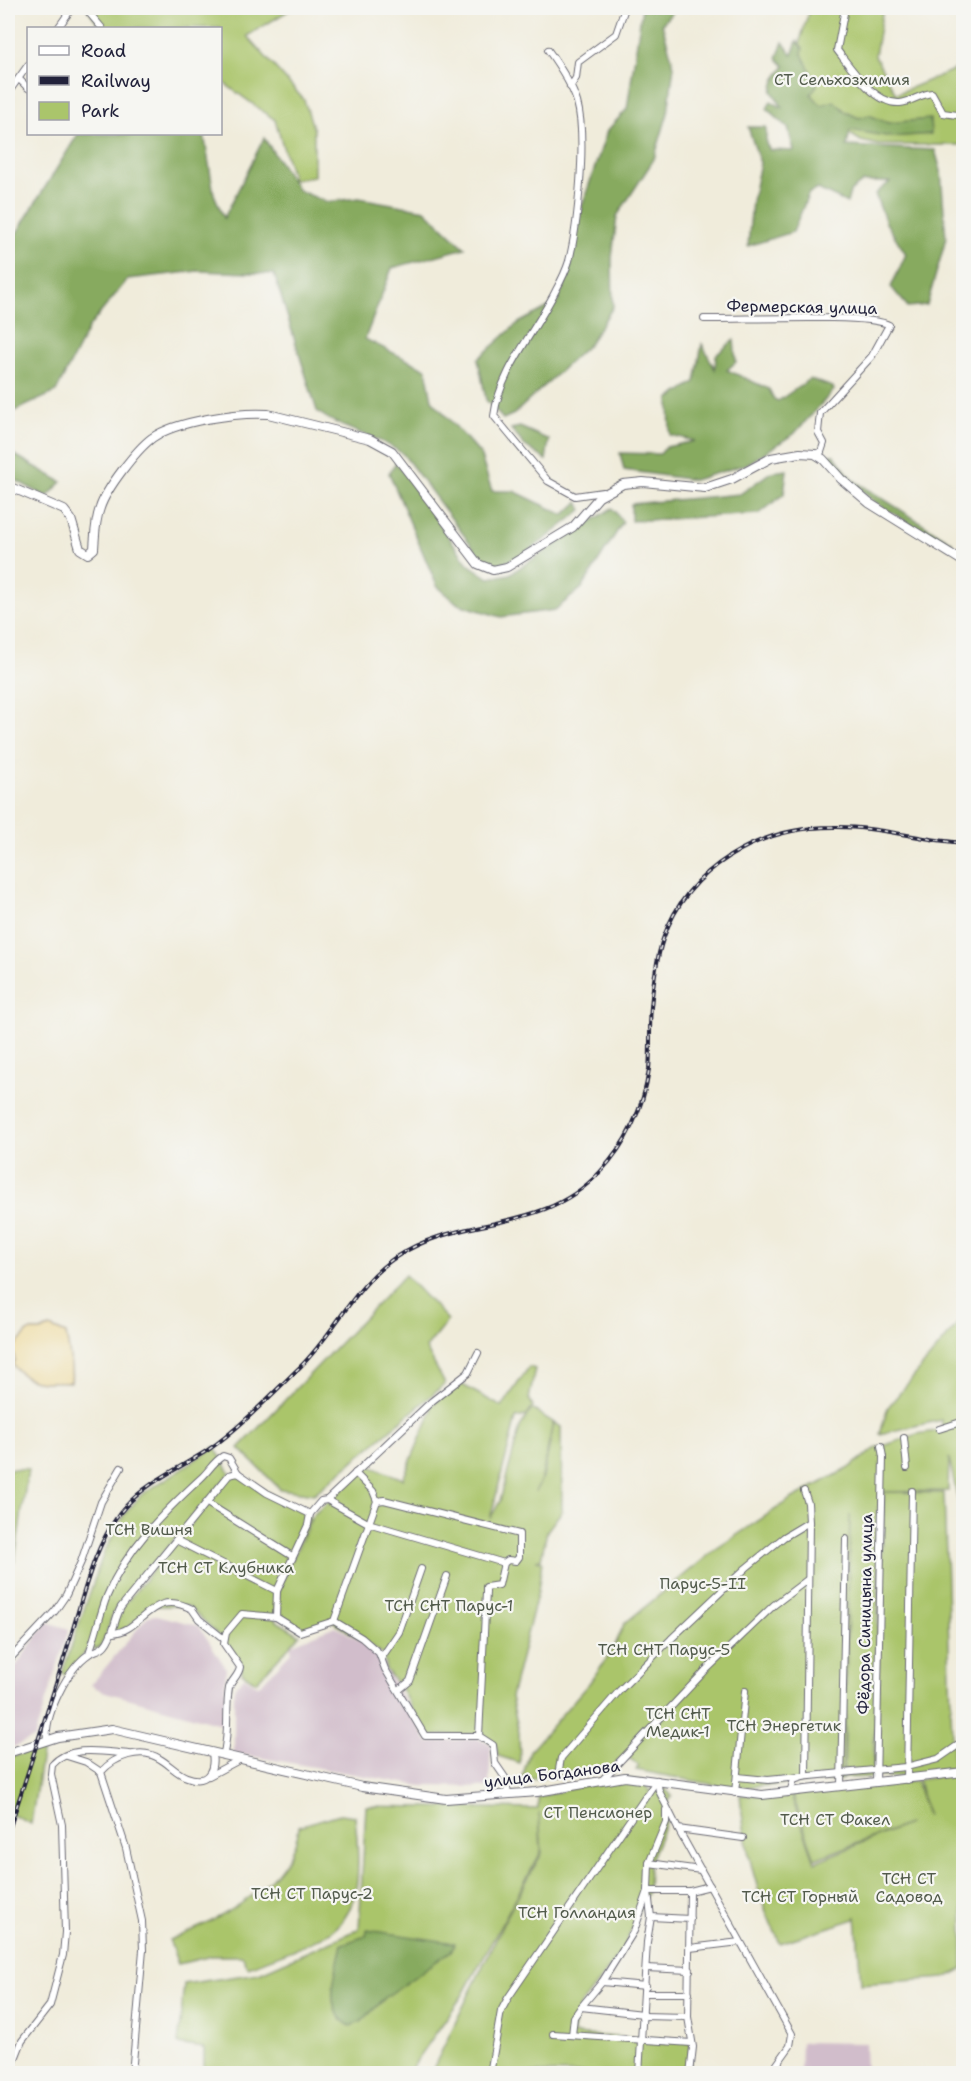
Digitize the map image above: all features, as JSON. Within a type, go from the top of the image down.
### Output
[{"type":"main road","points":[[8,486],[64,510],[71,519],[80,549],[88,554],[94,549],[100,505],[137,454],[153,438],[180,426],[254,413],[281,416],[370,439],[392,451],[478,564],[485,569],[507,567],[573,527],[609,490],[623,484],[643,482],[705,488],[732,479],[780,456],[818,453],[869,503],[963,562]]},
{"type":"main road","name":"улица Богданова","points":[[8,1753],[47,1740],[112,1729],[239,1760],[418,1797],[446,1799],[537,1792],[625,1777],[762,1795],[963,1772]]},
{"type":"street","points":[[59,27],[72,8]]},
{"type":"street","points":[[85,8],[101,27]]},
{"type":"street","points":[[570,87],[576,78],[578,63],[616,34],[625,8]]},
{"type":"street","points":[[845,8],[837,50],[872,92],[885,100],[896,103],[932,93],[943,113],[963,116]]},
{"type":"street","points":[[548,50],[570,87],[578,108],[580,136],[576,215],[568,262],[551,299],[499,392],[494,416],[548,482],[585,501],[585,513]]},
{"type":"street","points":[[8,93],[27,66]]},
{"type":"street","points":[[19,79],[27,87]]},
{"type":"street","name":"Фермерская улица","points":[[704,319],[856,319],[882,321],[889,325],[872,356],[820,413],[817,422],[818,432],[824,443],[818,453]]},
{"type":"street","points":[[575,495],[591,495],[609,490]]},
{"type":"street","points":[[327,1500],[432,1401],[468,1373],[478,1353]]},
{"type":"street","points":[[939,1429],[963,1421]]},
{"type":"street","points":[[904,1438],[907,1468]]},
{"type":"street","name":"Фёдора Синицына улица","points":[[876,1783],[883,1456],[881,1446]]},
{"type":"street","points":[[47,1740],[46,1730],[55,1703],[71,1673],[89,1653],[107,1595],[125,1559],[145,1534],[201,1478],[212,1463],[223,1456],[229,1458],[238,1473],[267,1493],[310,1514]]},
{"type":"street","points":[[8,1661],[55,1611],[66,1595],[81,1562],[101,1502],[121,1468]]},
{"type":"street","points":[[89,1653],[103,1648],[113,1633],[113,1625],[121,1607],[229,1475],[238,1473]]},
{"type":"street","points":[[334,1621],[377,1501],[373,1491],[355,1473]]},
{"type":"street","points":[[804,1491],[808,1503],[809,1522],[806,1776]]},
{"type":"street","points":[[907,1780],[912,1491]]},
{"type":"street","points":[[276,1617],[277,1591],[308,1525],[310,1514],[321,1500],[327,1500],[368,1523],[504,1563],[508,1560],[516,1561],[519,1557],[519,1534],[384,1500],[377,1501]]},
{"type":"street","points":[[207,1503],[292,1556]]},
{"type":"street","points":[[558,1775],[561,1758],[620,1690],[747,1568],[784,1537],[809,1522]]},
{"type":"street","points":[[841,1786],[846,1539]]},
{"type":"street","points":[[176,1540],[277,1591]]},
{"type":"street","points":[[479,1736],[486,1587],[499,1585],[504,1563]]},
{"type":"street","points":[[382,1657],[397,1638],[421,1569]]},
{"type":"street","points":[[399,1690],[410,1681],[447,1576]]},
{"type":"street","points":[[603,1779],[705,1671],[774,1605],[807,1580]]},
{"type":"street","points":[[113,1633],[124,1632],[153,1607],[170,1604],[192,1609],[199,1619],[224,1639]]},
{"type":"street","points":[[222,1756],[228,1736],[230,1685],[239,1674],[240,1667],[224,1644],[226,1633],[242,1614],[276,1617],[300,1632],[334,1621],[362,1638],[382,1657],[385,1670],[425,1736],[479,1736],[493,1745],[495,1763],[506,1779],[508,1794]]},
{"type":"street","points":[[735,1793],[746,1691]]},
{"type":"street","points":[[737,1777],[768,1780],[906,1767],[938,1759],[963,1741]]},
{"type":"street","points":[[9,2073],[22,2042],[50,2005],[63,1955],[65,1932],[62,1825],[51,1774],[52,1765],[64,1755],[82,1751],[157,1756],[185,1777],[195,1779],[208,1776],[239,1760]]},
{"type":"street","points":[[208,1776],[213,1768],[212,1753]]},
{"type":"street","points":[[101,1772],[130,1754]]},
{"type":"street","points":[[64,1755],[86,1762],[101,1772],[123,1839],[142,1921],[143,1954],[132,2073]]},
{"type":"street","points":[[790,1792],[794,1780],[806,1776]]},
{"type":"street","points":[[657,1780],[666,1806],[678,1829],[792,2034],[790,2046],[770,2073]]},
{"type":"street","points":[[490,2073],[501,2012],[508,1998],[657,1780]]},
{"type":"street","points":[[639,2073],[651,1917],[648,1891],[649,1863],[666,1822],[666,1806]]},
{"type":"street","points":[[678,1829],[743,1838]]},
{"type":"street","points":[[649,1863],[701,1870]]},
{"type":"street","points":[[648,1891],[690,1891],[710,1886]]},
{"type":"street","points":[[572,2035],[574,2017],[602,1982],[634,1931],[648,1891]]},
{"type":"street","points":[[690,1891],[688,2017],[692,2043],[690,2073]]},
{"type":"street","points":[[651,1917],[690,1919]]},
{"type":"street","points":[[690,1948],[740,1942]]},
{"type":"street","points":[[646,1968],[690,1970]]},
{"type":"street","points":[[602,1982],[646,1990],[689,1993]]},
{"type":"street","points":[[581,2007],[643,2015],[688,2017]]},
{"type":"street","points":[[553,2034],[692,2043]]},
{"type":"shaded area","points":[[157,1615],[199,1626],[226,1668],[224,1725],[102,1691],[91,1685],[148,1616]]},
{"type":"shaded area","points":[[47,1622],[69,1629],[34,1738],[13,1747],[8,1745],[8,1667],[16,1666]]},
{"type":"shaded area","points":[[335,1626],[375,1650],[428,1743],[476,1738],[491,1745],[489,1787],[421,1786],[234,1753],[234,1688],[244,1677],[259,1686],[291,1652],[291,1645]]},
{"type":"shaded area","points":[[801,2042],[865,2043],[866,2073],[800,2073]]},
{"type":"green space","points":[[87,8],[293,8],[247,36],[304,100],[314,130],[314,176],[293,180],[275,120],[222,82],[222,27],[100,27]]},
{"type":"green space","points":[[642,8],[676,8],[662,24],[674,66],[668,113],[654,159],[617,216],[612,258],[613,307],[589,344],[514,414],[503,419],[486,400],[478,359],[518,323],[558,302],[571,263],[582,206],[607,131],[627,109]]},
{"type":"green space","name":"СТ Сельхозхимия","points":[[810,8],[881,8],[875,56],[896,94],[963,66],[963,145],[878,145],[861,141],[808,107],[800,41]]},
{"type":"green space","points":[[797,41],[803,48],[802,54],[817,85],[811,94],[821,105],[834,101],[846,112],[859,118],[869,115],[888,123],[930,119],[931,134],[892,137],[850,130],[847,146],[935,150],[941,171],[946,239],[927,305],[908,307],[891,287],[906,254],[886,223],[875,194],[890,182],[863,182],[850,192],[847,203],[818,189],[809,193],[793,232],[748,246],[752,201],[760,163],[748,127],[766,127],[766,144],[770,150],[794,151],[788,128],[767,109],[771,101],[783,108],[772,91],[775,80],[785,66],[777,58],[783,42],[792,55]]},
{"type":"green space","points":[[77,135],[204,135],[214,194],[224,218],[264,138],[298,190],[326,202],[359,198],[425,210],[465,248],[392,268],[365,339],[426,369],[432,400],[480,454],[492,491],[514,491],[564,515],[578,502],[582,510],[525,553],[500,564],[487,566],[403,454],[317,411],[274,274],[198,271],[128,279],[89,327],[56,392],[8,414],[8,247]]},
{"type":"green space","points":[[734,340],[736,362],[727,370],[769,389],[774,399],[778,401],[810,379],[833,387],[834,390],[794,434],[747,464],[694,480],[624,470],[620,453],[660,454],[666,447],[695,441],[670,435],[669,399],[695,382],[702,344],[715,369],[716,355]]},
{"type":"green space","points":[[520,427],[549,440],[546,460],[524,445],[511,429]]},
{"type":"green space","points":[[8,451],[62,482],[47,497],[8,476]]},
{"type":"green space","points":[[829,455],[834,455],[853,480],[952,542],[950,548],[873,501],[829,460]]},
{"type":"green space","points":[[396,462],[468,564],[489,578],[510,574],[612,508],[623,522],[582,588],[555,610],[501,617],[458,604],[437,586],[389,473]]},
{"type":"green space","points":[[787,470],[784,494],[759,514],[631,521],[631,504],[740,494],[771,472]]},
{"type":"green space","points":[[405,1275],[448,1320],[426,1348],[445,1384],[314,1494],[280,1489],[239,1448]]},
{"type":"green space","points":[[963,1318],[963,1524],[949,1458],[948,1491],[881,1492],[873,1777],[844,1778],[850,1515],[842,1780],[731,1788],[636,1770],[639,1766],[625,1755],[609,1769],[578,1770],[521,1781],[530,1751],[590,1682],[614,1648],[624,1624],[716,1549],[791,1499],[847,1469],[875,1449],[917,1434],[943,1430],[941,1420],[880,1434],[888,1407]]},
{"type":"green space","name":"ТСН СНТ Парус-1","points":[[529,1367],[535,1369],[529,1399],[533,1406],[526,1416],[516,1418],[490,1519],[500,1501],[520,1427],[532,1409],[553,1422],[542,1477],[535,1492],[543,1477],[554,1423],[561,1427],[562,1511],[547,1531],[541,1559],[536,1560],[542,1561],[538,1591],[511,1697],[519,1732],[520,1763],[498,1756],[496,1745],[477,1734],[429,1736],[424,1733],[400,1687],[386,1670],[383,1654],[331,1620],[300,1630],[277,1615],[278,1590],[313,1515],[370,1466],[403,1479],[432,1410],[430,1407],[459,1383],[502,1407]]},
{"type":"green space","name":"ТСН Вишня","points":[[215,1447],[230,1473],[116,1608],[99,1648],[86,1651],[68,1676],[62,1673],[104,1552],[125,1514],[141,1495]]},
{"type":"green space","points":[[8,1469],[28,1469],[15,1560],[8,1574]]},
{"type":"green space","name":"ТСН СТ Клубника","points":[[237,1475],[308,1515],[309,1519],[275,1588],[275,1620],[300,1635],[256,1682],[242,1673],[241,1665],[229,1647],[188,1606],[153,1606],[124,1631],[115,1632],[114,1626],[125,1604],[230,1476]]},
{"type":"green space","points":[[884,1492],[944,1493],[953,1769],[893,1777],[875,1776]]},
{"type":"green space","points":[[43,1747],[31,1824],[8,1813],[8,1758]]},
{"type":"green space","points":[[963,1772],[963,1969],[945,1978],[861,1984],[856,1916],[855,1919],[780,1943],[764,1907],[753,1871],[740,1795],[791,1795],[815,1862],[908,1824],[815,1859],[792,1794],[916,1781],[927,1816],[918,1780]]},
{"type":"green space","points":[[627,1779],[645,1781],[649,1792],[659,1782],[672,1796],[666,1806],[666,1822],[649,1863],[648,1891],[623,1950],[580,2006],[572,2034],[691,2042],[689,2073],[431,2073],[505,1920],[542,1853],[539,1813],[541,1852],[462,1996],[408,2073],[204,2073],[204,2048],[178,2044],[184,1984],[259,1973],[359,1929],[366,1806],[538,1809],[538,1797],[585,1785]]},
{"type":"green space","name":"ТСН СТ Парус-2","points":[[340,1814],[355,1816],[358,1874],[352,1903],[346,1916],[337,1927],[308,1944],[248,1967],[242,1956],[212,1956],[178,1964],[169,1940],[229,1911],[268,1882],[283,1865],[294,1846],[299,1826]]},
{"type":"green space","points":[[367,1930],[455,1943],[451,1951],[386,1997],[361,2022],[350,2026],[335,2010],[334,1977],[342,1944],[366,1936]]},
{"type":"sand","points":[[50,1327],[66,1334],[71,1363],[71,1382],[33,1380],[19,1372],[12,1364],[15,1360],[11,1344],[16,1345],[29,1331],[40,1331]]},
{"type":"railway","points":[[8,1833],[97,1553],[114,1521],[125,1507],[144,1490],[208,1450],[255,1410],[312,1354],[368,1281],[396,1257],[421,1243],[447,1234],[526,1215],[552,1206],[577,1192],[600,1172],[626,1138],[643,1097],[649,1069],[651,1007],[658,955],[674,914],[690,891],[730,856],[754,843],[779,834],[806,829],[849,827],[964,843]]},
{"type":"park label","name":"Парус-5-II","points":[[703,1583]]},
{"type":"park label","name":"ТСН СНТ Парус-5","points":[[664,1649]]},
{"type":"park label","name":"ТСН СНТ Медик-1","points":[[678,1722]]},
{"type":"park label","name":"ТСН Энергетик","points":[[784,1725]]},
{"type":"park label","name":"СТ Пенсионер","points":[[598,1812]]},
{"type":"park label","name":"ТСН СТ Факел","points":[[835,1819]]},
{"type":"park label","name":"ТСН СТ Садовод","points":[[909,1887]]},
{"type":"park label","name":"ТСН СТ Горный","points":[[800,1896]]},
{"type":"park label","name":"ТСН Голландия","points":[[577,1912]]}]
